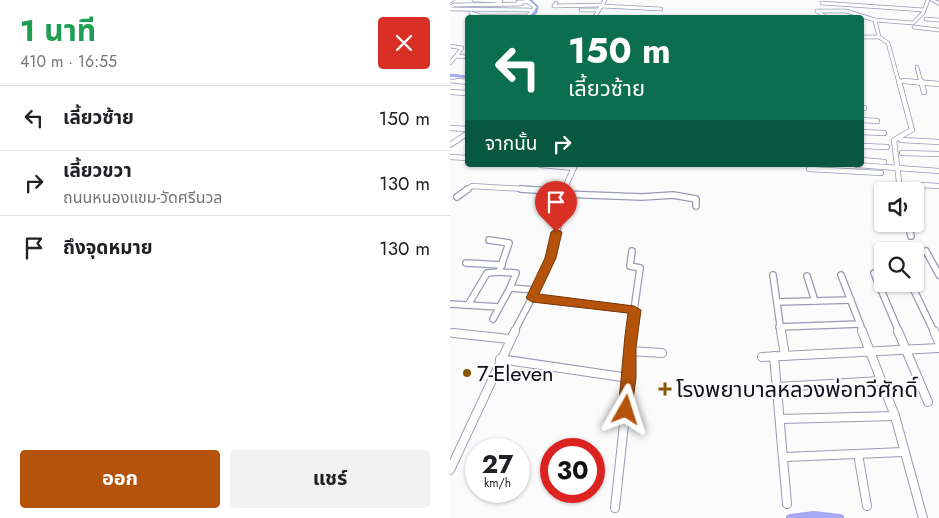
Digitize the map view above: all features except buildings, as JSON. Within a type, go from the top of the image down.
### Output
[{"type":"main road","points":[[931,0],[939,4]]},
{"type":"street","points":[[450,8],[462,0]]},
{"type":"street","points":[[474,0],[501,1],[534,7],[528,15]]},
{"type":"street","points":[[596,15],[605,0]]},
{"type":"street","points":[[864,16],[876,20],[913,23],[931,0]]},
{"type":"street","points":[[496,5],[501,1]]},
{"type":"street","points":[[556,3],[554,6],[602,5],[661,9]]},
{"type":"street","points":[[822,3],[924,10]]},
{"type":"street","points":[[454,5],[525,4]]},
{"type":"street","points":[[516,10],[525,4]]},
{"type":"street","points":[[578,6],[599,10]]},
{"type":"street","points":[[450,8],[530,10]]},
{"type":"street","points":[[823,15],[817,10],[846,11],[859,15]]},
{"type":"street","points":[[471,13],[477,15]]},
{"type":"street","points":[[926,18],[939,20]]},
{"type":"street","points":[[876,20],[879,36]]},
{"type":"street","points":[[914,28],[939,30]]},
{"type":"street","points":[[864,36],[879,36],[888,43],[912,130],[894,140],[899,182]]},
{"type":"street","points":[[450,46],[462,48],[450,63]]},
{"type":"street","points":[[456,56],[465,57]]},
{"type":"street","points":[[917,67],[924,92]]},
{"type":"street","points":[[450,81],[465,82]]},
{"type":"street","points":[[899,81],[939,84]]},
{"type":"street","points":[[450,91],[465,92]]},
{"type":"street","points":[[864,120],[877,121]]},
{"type":"street","points":[[450,128],[465,129]]},
{"type":"street","points":[[864,132],[884,133]]},
{"type":"street","points":[[450,145],[465,135]]},
{"type":"street","points":[[901,140],[939,142]]},
{"type":"street","points":[[864,146],[887,147]]},
{"type":"street","points":[[902,152],[939,154]]},
{"type":"street","points":[[450,156],[465,158]]},
{"type":"street","points":[[864,160],[884,162]]},
{"type":"street","points":[[864,166],[939,171]]},
{"type":"street","points":[[450,470],[500,359],[551,258],[563,193],[574,167]]},
{"type":"street","points":[[809,169],[842,168],[881,173]]},
{"type":"street","points":[[924,185],[939,186]]},
{"type":"street","points":[[457,197],[472,186],[642,197],[682,196],[696,199],[696,206]]},
{"type":"street","points":[[910,232],[911,236]]},
{"type":"street","points":[[489,240],[509,243],[499,272]]},
{"type":"street","points":[[615,508],[629,378],[629,351],[640,268],[630,266],[632,251]]},
{"type":"street","points":[[926,251],[939,275]]},
{"type":"street","points":[[466,263],[502,265]]},
{"type":"street","points":[[468,305],[487,273],[516,273],[493,318]]},
{"type":"street","points":[[773,275],[778,302],[779,328],[785,356]]},
{"type":"street","points":[[841,275],[894,416],[923,518]]},
{"type":"street","points":[[807,276],[815,301]]},
{"type":"street","points":[[510,288],[536,290]]},
{"type":"street","points":[[882,292],[928,402]]},
{"type":"street","points":[[915,292],[939,342]]},
{"type":"street","points":[[532,298],[634,310]]},
{"type":"street","points":[[778,302],[850,300]]},
{"type":"street","points":[[450,304],[499,307]]},
{"type":"street","points":[[779,328],[860,324]]},
{"type":"street","points":[[454,333],[510,339]]},
{"type":"street","points":[[762,357],[939,348]]},
{"type":"street","points":[[629,351],[662,353]]},
{"type":"street","points":[[774,356],[785,457],[787,504]]},
{"type":"street","points":[[500,359],[629,378]]},
{"type":"street","points":[[777,387],[882,381]]},
{"type":"street","points":[[781,420],[894,416]]},
{"type":"street","points":[[785,457],[903,452]]},
{"type":"street","points":[[858,454],[867,506]]},
{"type":"waterway","points":[[530,0],[537,7],[533,15]]},
{"type":"waterway","points":[[450,75],[465,77]]},
{"type":"waterway","points":[[790,518],[814,515],[840,518]]},
{"type":"place","name":"7-Eleven","points":[[467,373]]},
{"type":"place","name":"โรงพยาบาลหลวงพ่อทวีศักดิ์","points":[[665,389]]},
{"type":"route","points":[[556,232],[551,258],[532,298],[634,310],[629,347],[630,361],[626,410]]}]
